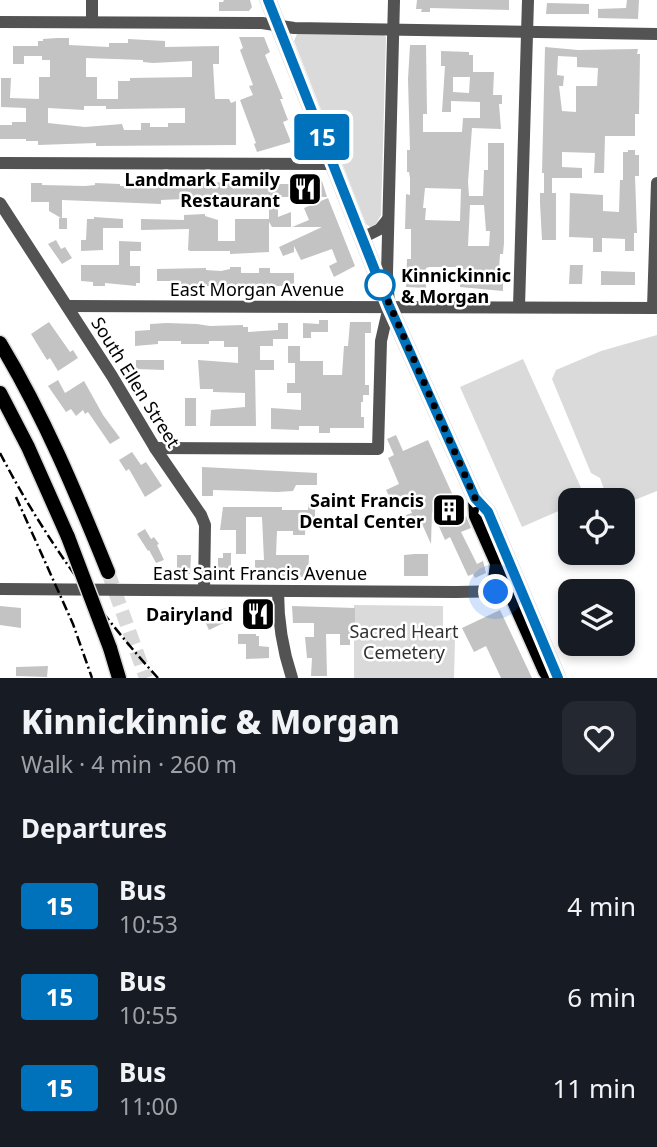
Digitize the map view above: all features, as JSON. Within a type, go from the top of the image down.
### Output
[{"type":"main road","points":[[268,0],[389,306],[475,498],[488,512],[514,590],[550,678]]},
{"type":"main road","points":[[0,343],[24,383],[69,474],[108,572]]},
{"type":"main road","points":[[0,393],[28,447],[68,537],[119,678]]},
{"type":"main road","points":[[475,498],[476,516],[497,564],[514,590],[555,667],[558,678]]},
{"type":"main road","points":[[485,592],[495,579],[497,564]]},
{"type":"street","points":[[92,0],[92,22]]},
{"type":"street","points":[[155,448],[378,449],[381,341],[389,306],[388,219],[394,0]]},
{"type":"street","points":[[519,307],[528,0]]},
{"type":"street","points":[[0,22],[657,34]]},
{"type":"street","points":[[0,163],[333,164]]},
{"type":"street","points":[[655,308],[657,183]]},
{"type":"street","name":"South Ellen Street","points":[[0,203],[155,448],[194,502],[205,524],[204,590]]},
{"type":"street","points":[[362,237],[380,229],[388,219]]},
{"type":"street","name":"East Morgan Avenue","points":[[67,306],[655,308]]},
{"type":"street","name":"East Saint Francis Avenue","points":[[0,589],[514,590]]},
{"type":"street","points":[[278,591],[282,650],[292,678]]},
{"type":"green space","points":[[297,34],[386,37],[381,215],[376,224],[370,227],[366,224],[294,41]]},
{"type":"green space","points":[[657,335],[657,491],[635,500],[635,488],[604,488],[600,478],[591,473],[552,379],[556,370],[601,351]]},
{"type":"green space","points":[[523,359],[581,488],[558,488],[558,511],[522,527],[460,387]]},
{"type":"green space","name":"Sacred Heart Cemetery","points":[[354,605],[443,606],[443,633],[453,633],[455,639],[454,678],[354,678]]},
{"type":"building","points":[[250,0],[252,7],[249,11],[219,11],[219,2]]},
{"type":"building","points":[[417,0],[509,0],[509,10],[430,8],[430,12],[421,12],[422,9],[416,9]]},
{"type":"building","points":[[627,0],[639,0],[638,19],[598,18],[598,9],[626,8]]},
{"type":"building","points":[[547,3],[589,4],[589,14],[546,14]]},
{"type":"building","points":[[239,37],[264,37],[270,52],[265,55],[283,99],[280,99],[288,120],[283,122],[291,142],[257,152],[240,100],[253,95],[249,86],[253,85],[240,50],[243,48]]},
{"type":"building","points":[[69,38],[69,45],[109,47],[109,43],[128,43],[128,39],[165,41],[165,47],[219,46],[219,64],[213,64],[215,99],[229,99],[231,103],[236,101],[236,145],[38,145],[38,141],[26,139],[0,139],[0,125],[26,122],[26,108],[1,107],[1,78],[11,78],[10,98],[39,99],[39,77],[50,77],[50,60],[42,60],[42,56],[24,56],[24,64],[13,64],[13,46],[38,46],[38,41]],"holes":[[[86,58],[143,60],[153,63],[192,61],[192,77],[130,78],[130,81],[118,81],[118,99],[97,99],[97,77],[86,77]],[[84,106],[106,106],[106,109],[185,108],[185,123],[168,123],[168,127],[150,127],[150,123],[141,123],[141,130],[124,130],[122,124],[85,127],[48,123],[48,108],[84,110]]]},
{"type":"building","points":[[410,45],[426,45],[427,114],[423,114],[423,132],[462,132],[463,118],[480,118],[480,102],[451,101],[451,112],[442,112],[445,66],[441,66],[441,51],[469,52],[469,55],[473,55],[473,72],[494,72],[493,95],[502,95],[502,104],[499,104],[501,129],[472,128],[468,182],[469,196],[483,196],[484,170],[488,170],[488,143],[504,143],[504,243],[499,270],[503,270],[503,291],[460,287],[460,267],[426,268],[426,288],[406,287],[407,259],[411,259],[411,229],[405,229],[406,194],[410,195],[410,178],[407,172],[407,150],[410,150]],"holes":[[[453,77],[470,77],[469,93],[453,92]],[[425,188],[461,189],[460,221],[425,220],[426,208],[423,208]],[[470,205],[484,205],[486,231],[490,231],[489,246],[468,246]]]},
{"type":"building","points":[[545,47],[578,50],[638,49],[639,114],[635,114],[635,136],[605,136],[604,173],[594,173],[595,153],[562,152],[562,167],[582,168],[582,178],[552,178],[552,193],[556,193],[556,240],[542,240]],"holes":[[[558,56],[577,57],[577,67],[598,68],[597,86],[576,86],[576,112],[562,111],[559,86],[563,86],[564,76],[557,75]]]},
{"type":"building","points":[[635,150],[635,155],[639,155],[639,176],[635,176],[637,233],[634,233],[634,251],[625,251],[625,239],[602,238],[602,252],[593,252],[593,238],[569,237],[570,193],[603,195],[603,211],[619,212],[623,152]]},
{"type":"building","name":"Landmark Family Restaurant","points":[[292,178],[317,178],[322,181],[327,197],[299,197]]},
{"type":"building","points":[[31,183],[155,186],[233,183],[233,188],[248,188],[248,184],[290,184],[290,197],[278,197],[278,217],[291,212],[291,227],[272,227],[269,222],[269,252],[230,254],[230,251],[190,251],[189,229],[141,230],[141,219],[184,220],[184,215],[205,214],[218,220],[218,241],[235,241],[235,219],[269,219],[269,205],[208,198],[161,200],[161,204],[62,200],[62,218],[67,218],[67,229],[59,229],[61,218],[49,211],[49,202],[31,202]]},
{"type":"building","points":[[328,198],[355,266],[334,277],[329,266],[337,262],[332,249],[301,260],[294,246],[294,252],[283,256],[279,247],[322,227],[292,227],[309,220],[304,208]]},
{"type":"building","points":[[87,219],[123,219],[123,228],[103,228],[103,250],[81,251],[81,240],[86,240]]},
{"type":"building","points":[[56,240],[61,249],[65,247],[72,258],[62,264],[48,244]]},
{"type":"building","points":[[119,241],[141,242],[141,251],[130,251],[130,266],[140,266],[140,283],[136,283],[136,286],[105,283],[105,286],[93,286],[93,282],[81,281],[81,265],[119,265]]},
{"type":"building","points":[[570,265],[583,265],[582,284],[569,284]]},
{"type":"building","points":[[230,267],[241,267],[241,273],[259,273],[259,268],[270,268],[270,273],[294,273],[294,286],[179,286],[179,281],[157,281],[157,269],[206,268],[221,271]]},
{"type":"building","points":[[601,271],[635,272],[635,285],[601,285]]},
{"type":"building","points":[[319,320],[328,320],[328,332],[311,332],[311,338],[303,338],[303,323],[319,324]]},
{"type":"building","points":[[49,322],[70,352],[73,350],[78,358],[58,371],[50,358],[47,360],[31,334]]},
{"type":"building","points":[[350,322],[371,322],[371,333],[365,333],[365,385],[369,385],[369,395],[363,395],[361,402],[364,428],[330,428],[330,433],[319,433],[319,426],[299,426],[299,430],[271,429],[271,408],[301,410],[301,393],[287,393],[287,383],[295,383],[295,363],[288,363],[288,346],[300,346],[300,361],[323,361],[323,375],[342,375],[344,346],[348,346]]},
{"type":"building","points":[[278,323],[288,323],[288,339],[273,339],[273,346],[260,346],[260,360],[274,360],[274,370],[255,370],[256,426],[210,426],[211,410],[245,407],[245,393],[200,389],[198,360],[238,363],[238,347],[224,347],[224,341],[181,344],[181,341],[158,341],[158,344],[135,346],[135,331],[150,330],[150,324],[243,325],[248,327],[248,332],[278,330]]},
{"type":"building","points":[[136,360],[164,360],[164,370],[136,369]]},
{"type":"building","points":[[58,380],[65,393],[84,381],[120,438],[110,444],[88,412],[85,414],[83,410],[76,416],[71,409],[66,412],[48,386]]},
{"type":"building","points":[[185,398],[196,398],[196,426],[185,426]]},
{"type":"building","points":[[396,435],[403,451],[428,440],[463,518],[466,516],[471,528],[461,532],[477,564],[483,561],[486,573],[475,578],[473,574],[468,576],[450,537],[445,540],[432,511],[431,544],[419,517],[409,522],[406,515],[412,513],[404,495],[391,500],[386,490],[399,484],[388,458],[394,455],[387,439]]},
{"type":"building","points":[[132,452],[141,465],[146,462],[162,486],[145,497],[129,469],[126,471],[119,460]]},
{"type":"building","points":[[202,467],[317,473],[317,485],[296,485],[293,491],[278,492],[213,490],[213,496],[202,496]]},
{"type":"building","points":[[308,504],[315,504],[315,518],[306,518],[305,535],[293,535],[293,531],[277,531],[276,555],[309,555],[308,577],[255,576],[255,560],[264,560],[262,517],[246,517],[246,554],[236,554],[236,530],[220,530],[223,507],[308,510]]},
{"type":"building","points":[[145,529],[151,539],[154,537],[159,544],[157,545],[164,560],[156,563],[137,534]]},
{"type":"building","points":[[223,553],[231,553],[231,575],[218,575],[218,558],[223,558]]},
{"type":"building","points":[[428,554],[428,576],[404,576],[404,555]]},
{"type":"building","points":[[177,555],[191,555],[190,574],[177,574]]},
{"type":"building","points":[[250,604],[266,604],[266,623],[250,623]]},
{"type":"building","points":[[0,606],[21,608],[21,628],[0,625]]},
{"type":"building","points":[[292,606],[355,608],[355,627],[350,627],[350,645],[340,645],[340,634],[326,634],[327,676],[311,676],[312,658],[307,658],[305,637],[314,637],[314,623],[293,623]]},
{"type":"building","points":[[226,608],[232,619],[209,630],[202,615]]},
{"type":"building","points":[[500,610],[532,678],[501,678],[486,646],[474,652],[462,628]]},
{"type":"building","points":[[238,634],[259,636],[259,646],[269,647],[269,658],[246,659],[246,644],[238,644]]},
{"type":"building","points":[[48,666],[47,677],[16,676],[16,667]]},
{"type":"tunnel","points":[[108,572],[146,678]]},
{"type":"railway","points":[[0,453],[34,513],[72,571],[113,626],[158,678]]},
{"type":"railway","points":[[16,497],[73,624],[92,678]]},
{"type":"bus line","name":"15","points":[[268,0],[389,306],[475,498],[488,512],[558,678]]},
{"type":"place","name":"Landmark Family Restaurant","points":[[305,189]]},
{"type":"place","name":"Kinnickinnic & Morgan","points":[[380,285]]},
{"type":"place","name":"Saint Francis Dental Center","points":[[449,510]]},
{"type":"place","name":"Dairyland","points":[[258,614]]},
{"type":"route","points":[[380,285],[377,276],[475,498],[476,516],[497,564],[497,575],[485,592],[496,592]]}]
